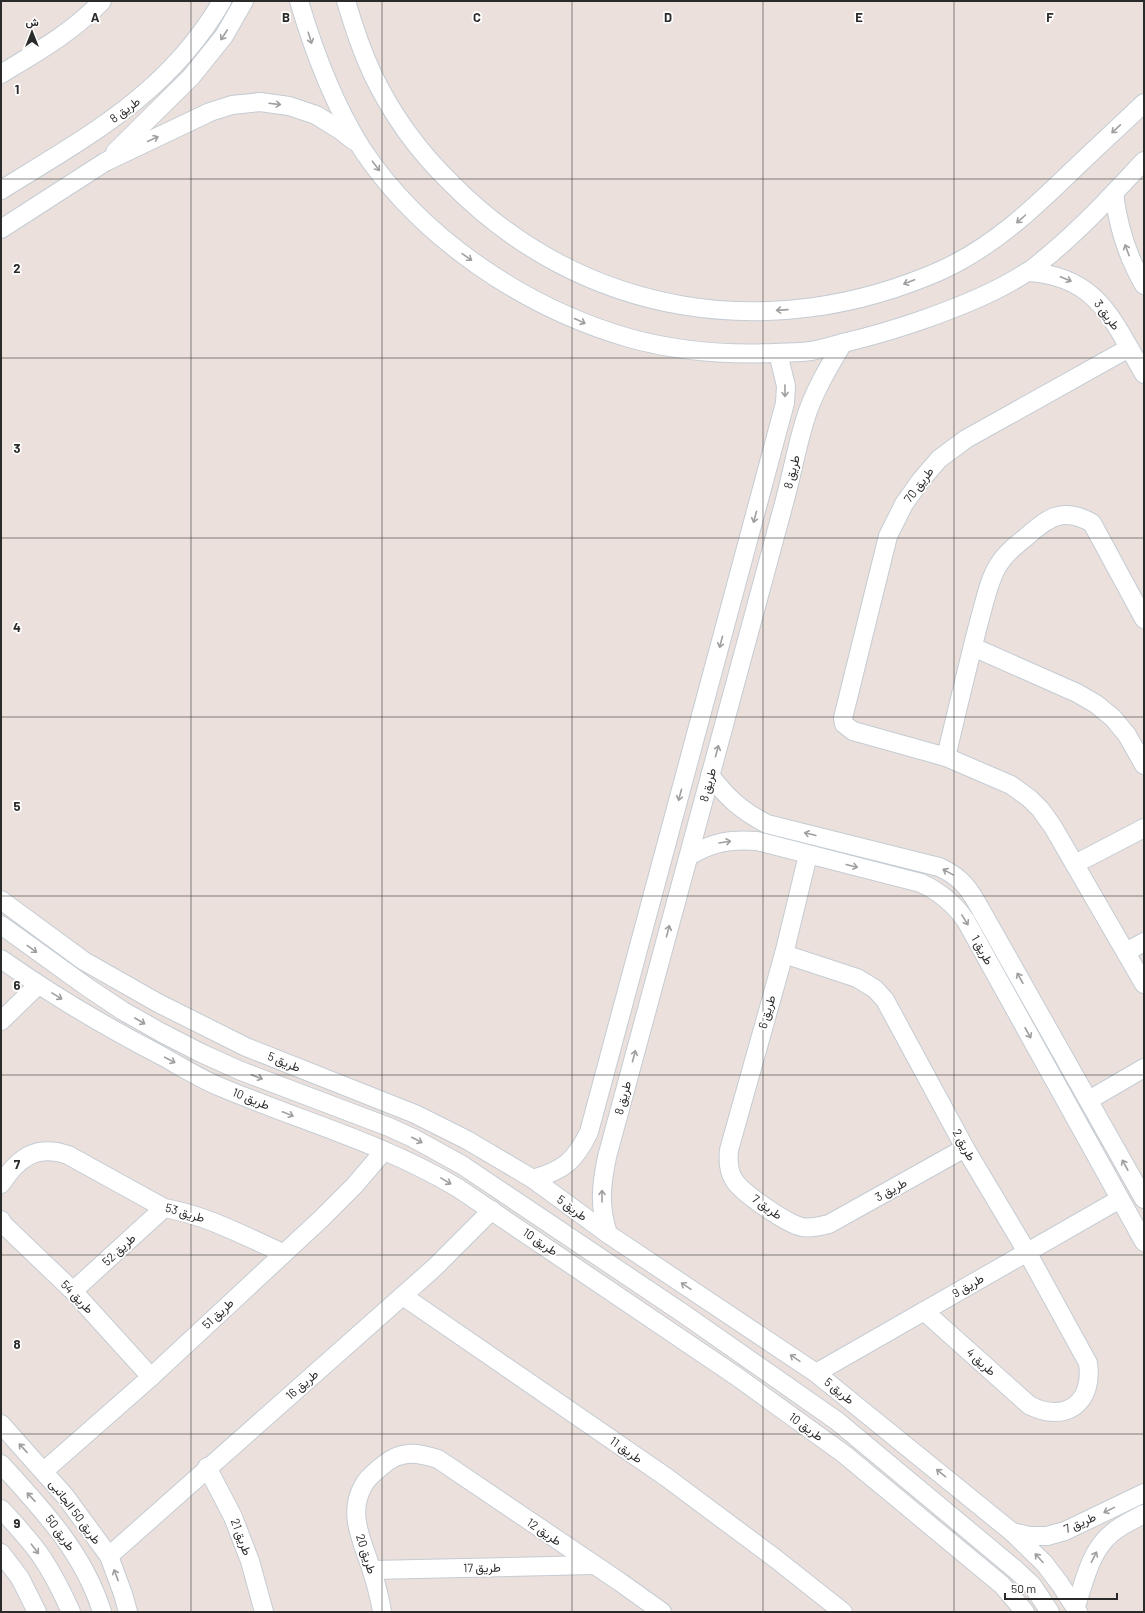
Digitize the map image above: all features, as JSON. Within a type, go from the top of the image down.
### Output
[{"type":"street","points":[[1,74],[53,43],[74,27],[102,1]]},
{"type":"street","name":"طريق 8","points":[[1,190],[94,132],[153,87],[200,36],[222,1]]},
{"type":"street","points":[[105,162],[192,78],[224,36],[244,1]]},
{"type":"street","points":[[299,1],[317,58],[336,101],[362,148],[392,188],[426,224],[470,259],[505,283],[549,306],[591,326],[630,338],[671,347],[712,352],[753,354],[810,351],[891,330],[938,314],[984,295],[1028,272],[1064,242],[1144,161]]},
{"type":"street","points":[[346,1],[354,30],[372,74],[399,121],[432,165],[471,204],[514,238],[561,266],[612,288],[664,303],[712,310],[761,312],[816,307],[857,299],[904,284],[942,269],[979,250],[1014,226],[1144,103]]},
{"type":"street","points":[[1,229],[105,162],[210,112],[232,105],[260,102],[289,106],[316,115],[340,130],[362,148]]},
{"type":"street","points":[[1114,193],[1123,242],[1144,286]]},
{"type":"street","name":"طريق 3","points":[[1028,272],[1044,273],[1060,277],[1076,284],[1090,293],[1102,304],[1112,317],[1144,374]]},
{"type":"street","name":"طريق 8","points":[[608,1234],[603,1217],[602,1197],[603,1177],[607,1157],[784,507],[805,420],[826,371],[843,343]]},
{"type":"street","name":"طريق 70","points":[[946,757],[853,731],[844,724],[843,718],[888,536],[904,504],[921,480],[939,459],[966,439],[1129,348]]},
{"type":"street","name":"طريق 8","points":[[533,1179],[552,1174],[568,1163],[581,1149],[589,1132],[786,403],[786,386],[778,353]]},
{"type":"street","points":[[1144,619],[1092,523],[1081,517],[1068,515],[1056,516],[1044,521],[1014,547],[999,563],[989,586],[946,757],[1012,785],[1029,798],[1041,810],[1075,864],[1144,984]]},
{"type":"street","points":[[973,647],[1077,693],[1096,704],[1113,718],[1127,735],[1144,765]]},
{"type":"street","name":"طريق 1","points":[[710,775],[721,790],[735,804],[750,815],[767,824],[939,867],[962,881],[971,891],[1144,1199]]},
{"type":"street","points":[[1075,864],[1144,828]]},
{"type":"street","name":"طريق 1","points":[[689,856],[704,847],[721,842],[739,840],[757,842],[921,883],[947,898],[957,909],[970,928],[1144,1242]]},
{"type":"street","name":"طريق 6","points":[[730,1170],[728,1160],[729,1150],[784,954],[808,855]]},
{"type":"street","name":"طريق 5","points":[[1,900],[84,960],[158,1004],[246,1047],[416,1114],[437,1124],[533,1179],[608,1234],[816,1373],[1012,1532],[1044,1563],[1077,1609]]},
{"type":"street","name":"طريق 5","points":[[1,925],[86,987],[123,1011],[162,1033],[241,1071],[389,1127],[437,1150],[481,1177],[684,1314],[837,1421],[1016,1570],[1032,1585],[1050,1612]]},
{"type":"street","points":[[1126,952],[1144,942]]},
{"type":"street","name":"طريق 2","points":[[784,954],[857,978],[875,989],[885,1000],[965,1148],[1027,1252],[1088,1363],[1090,1376],[1087,1390],[1080,1402],[1068,1410],[1055,1413],[1041,1411]]},
{"type":"street","name":"طريق 10","points":[[1,959],[38,985],[122,1035],[217,1085],[384,1150],[431,1172],[492,1210],[736,1376],[844,1454],[1002,1585],[1025,1612]]},
{"type":"street","points":[[1,1021],[38,985]]},
{"type":"street","points":[[1089,1100],[1144,1068]]},
{"type":"street","points":[[389,1127],[400,1108]]},
{"type":"street","name":"طريق 3","points":[[816,1227],[829,1224],[965,1148]]},
{"type":"street","name":"طريق 53","points":[[1,1184],[24,1158],[45,1150],[57,1151],[68,1154],[164,1208],[206,1219],[283,1254]]},
{"type":"street","name":"طريق 51","points":[[44,1471],[151,1377],[283,1254],[354,1186],[384,1150]]},
{"type":"street","name":"طريق 7","points":[[730,1170],[740,1188],[789,1222],[802,1227],[816,1227]]},
{"type":"street","name":"طريق 9","points":[[816,1373],[1120,1199]]},
{"type":"street","name":"طريق 52","points":[[73,1291],[164,1208]]},
{"type":"street","name":"طريق 16","points":[[109,1556],[207,1467],[403,1296],[464,1240],[492,1210]]},
{"type":"street","name":"طريق 54","points":[[1,1220],[3,1224],[73,1291],[151,1377]]},
{"type":"street","name":"طريق 11","points":[[403,1296],[666,1477],[776,1559],[843,1612]]},
{"type":"street","name":"طريق 4","points":[[924,1311],[1029,1404],[1041,1411]]},
{"type":"street","name":"طريق 50 الجانبى","points":[[1,1424],[44,1471],[109,1556],[128,1612]]},
{"type":"street","name":"طريق 12","points":[[358,1495],[363,1484],[385,1463],[398,1455],[412,1453],[438,1459],[662,1612]]},
{"type":"street","name":"طريق 50","points":[[1,1464],[60,1531],[76,1554],[89,1579],[102,1612]]},
{"type":"street","name":"طريق 21","points":[[207,1467],[233,1517],[250,1561],[264,1612]]},
{"type":"street","name":"طريق 7","points":[[1012,1532],[1030,1536],[1047,1536],[1065,1531],[1144,1493]]},
{"type":"street","name":"طريق 20","points":[[358,1495],[356,1506],[357,1529],[372,1570],[382,1612]]},
{"type":"street","points":[[1,1509],[43,1559],[59,1586],[71,1612]]},
{"type":"street","name":"طريق 7","points":[[1077,1609],[1092,1559],[1101,1544],[1112,1532],[1144,1514]]},
{"type":"street","points":[[1,1553],[20,1578],[37,1612]]},
{"type":"street","name":"طريق 17","points":[[372,1570],[593,1565]]}]
